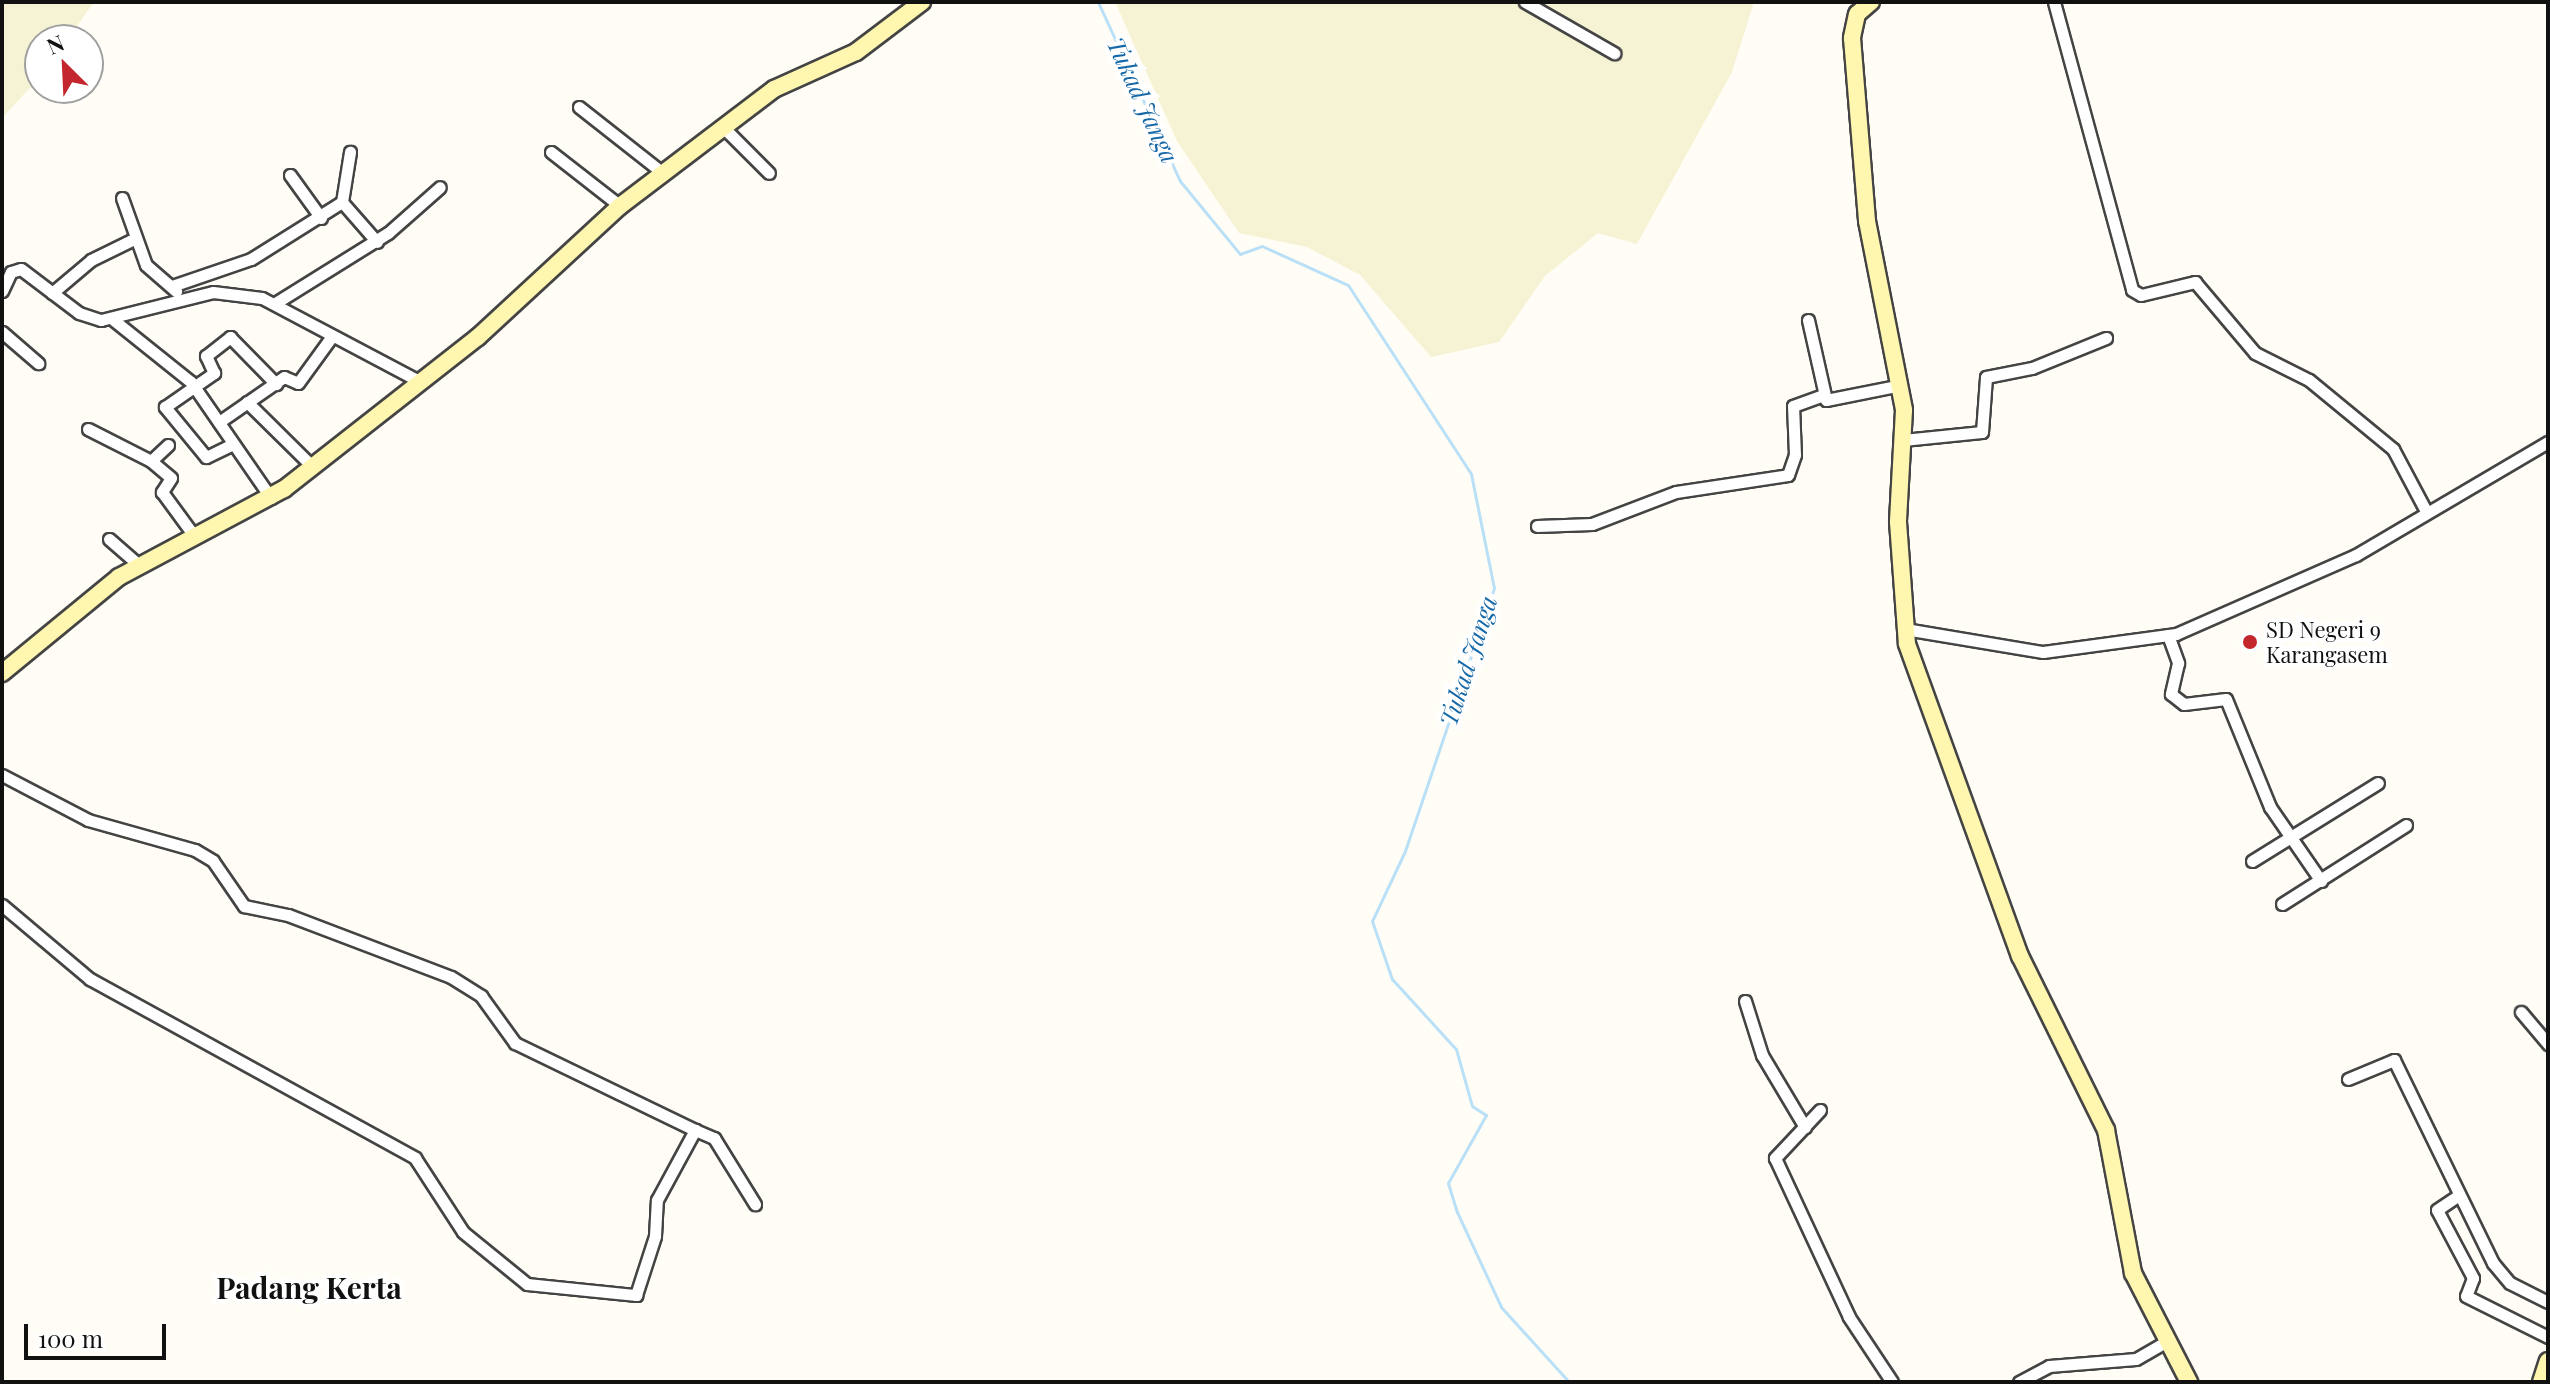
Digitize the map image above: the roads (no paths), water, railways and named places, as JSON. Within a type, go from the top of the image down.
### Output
[{"type":"street","points":[[2,673],[140,566],[271,498],[313,467],[415,379],[478,337],[620,206],[774,89],[856,52],[922,2]]},
{"type":"street","points":[[1525,2],[1614,53]]},
{"type":"street","points":[[1871,2],[1853,24],[1867,221],[1901,385],[1903,440],[1898,522],[1905,629],[2020,956],[2106,1130],[2133,1273],[2189,1382]]},
{"type":"street","points":[[2054,2],[2132,290],[2141,295],[2195,282],[2255,353],[2309,380],[2393,449],[2427,513]]},
{"type":"street","points":[[579,107],[664,174]]},
{"type":"street","points":[[725,129],[769,173]]},
{"type":"street","points":[[172,286],[251,259],[321,218],[342,202],[350,152]]},
{"type":"street","points":[[551,152],[620,206]]},
{"type":"street","points":[[290,175],[321,218]]},
{"type":"street","points":[[277,302],[377,242],[440,187]]},
{"type":"street","points":[[122,198],[146,265],[182,298]]},
{"type":"street","points":[[342,202],[377,242]]},
{"type":"street","points":[[52,293],[91,260],[136,238]]},
{"type":"street","points":[[2,291],[18,268],[88,317],[111,318],[213,292],[277,302],[330,339],[377,353],[415,379]]},
{"type":"street","points":[[111,318],[195,386],[271,498]]},
{"type":"street","points":[[1808,320],[1824,395]]},
{"type":"street","points":[[2,332],[38,363]]},
{"type":"street","points":[[233,444],[206,457],[165,411],[215,372],[206,356],[230,337],[276,384]]},
{"type":"street","points":[[1903,440],[1982,432],[1988,425],[1986,377],[2053,361],[2106,338]]},
{"type":"street","points":[[219,422],[286,377],[298,383],[330,339]]},
{"type":"street","points":[[1537,526],[1592,524],[1676,492],[1788,475],[1795,455],[1793,406],[1824,395],[1901,385]]},
{"type":"street","points":[[247,402],[313,467]]},
{"type":"street","points":[[88,429],[151,461],[171,478],[162,492],[195,537]]},
{"type":"street","points":[[1905,629],[2043,652],[2168,635],[2356,555],[2548,442]]},
{"type":"street","points":[[151,461],[168,445]]},
{"type":"street","points":[[109,539],[140,566]]},
{"type":"street","points":[[2168,635],[2178,663],[2171,694],[2184,704],[2226,699],[2259,786],[2321,881]]},
{"type":"street","points":[[2,775],[88,820],[195,850],[213,861],[244,906],[288,915],[451,977],[481,996],[515,1043],[714,1138],[755,1204]]},
{"type":"street","points":[[2252,861],[2378,783]]},
{"type":"street","points":[[2282,904],[2406,825]]},
{"type":"street","points":[[2,905],[90,979],[415,1158],[463,1232],[527,1284],[636,1295],[655,1236],[657,1200],[695,1130]]},
{"type":"street","points":[[1745,1001],[1762,1055],[1805,1127]]},
{"type":"street","points":[[2521,1012],[2548,1044]]},
{"type":"street","points":[[2348,1079],[2394,1060],[2456,1197],[2501,1275],[2548,1302]]},
{"type":"street","points":[[1820,1110],[1775,1158],[1855,1329],[1892,1382]]},
{"type":"street","points":[[2456,1197],[2437,1210],[2473,1278],[2466,1296],[2548,1337]]},
{"type":"street","points":[[2019,1382],[2049,1366],[2136,1359],[2169,1340]]},
{"type":"street","points":[[2541,1382],[2548,1361]]},
{"type":"waterway","name":"Tukad Janga","points":[[1098,2],[1180,181],[1240,254],[1262,246],[1348,285],[1471,474],[1494,588],[1405,851],[1372,921],[1392,979],[1456,1049],[1472,1106],[1486,1115],[1448,1183],[1457,1212],[1501,1307],[1569,1382]]},
{"type":"place","name":"SD Negeri 9 Karangasem","points":[[2250,642]]},
{"type":"district","name":"Padang Kerta","points":[[309,1287]]}]
